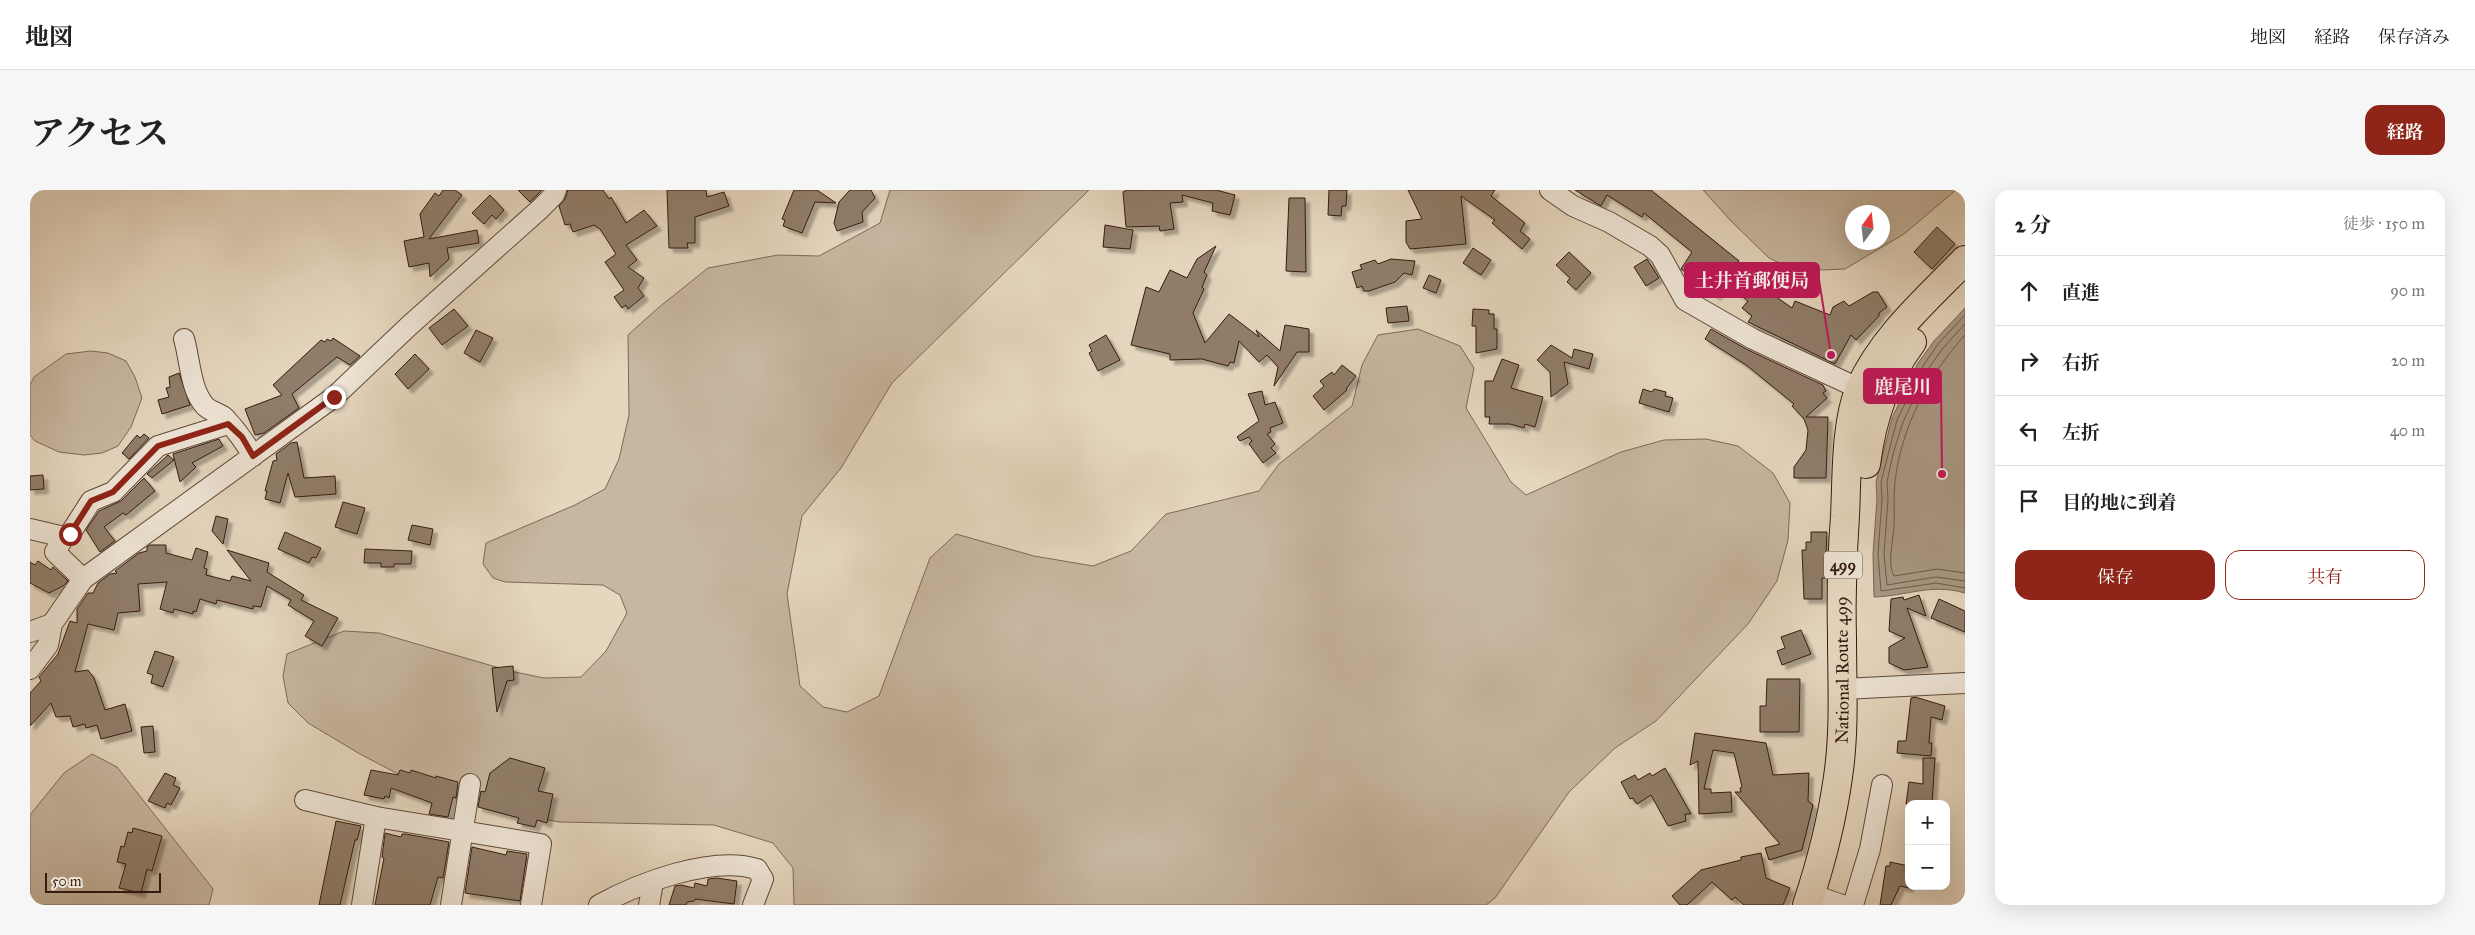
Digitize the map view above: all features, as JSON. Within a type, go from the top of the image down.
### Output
[{"type":"highway","name":"National Route 499","points":[[1824,904],[1851,805],[1855,777],[1844,529],[1851,434],[1860,389],[1887,345],[1965,260]]},
{"type":"highway","name":"National Route 499","points":[[1851,688],[1857,635],[1860,530],[1870,430],[1879,400],[1895,365],[1933,316],[1965,284]]},
{"type":"street","points":[[30,669],[48,645],[52,624],[83,579],[253,456],[352,381],[410,325],[554,196],[556,190]]},
{"type":"street","points":[[1550,190],[1573,206],[1609,222],[1650,246],[1660,255],[1686,300],[1753,339],[1860,389]]},
{"type":"street","points":[[184,339],[191,372],[201,401],[206,408],[226,419],[228,424],[242,437],[253,456]]},
{"type":"street","points":[[83,579],[55,552],[64,537],[70,534],[91,501],[113,492],[158,446],[228,424]]},
{"type":"street","points":[[30,529],[64,537]]},
{"type":"street","points":[[30,632],[52,624]]},
{"type":"street","points":[[1851,688],[1965,683]]},
{"type":"street","points":[[451,905],[470,784]]},
{"type":"street","points":[[1853,905],[1870,849],[1882,785]]},
{"type":"street","points":[[305,800],[376,817],[462,829],[541,844],[531,905]]},
{"type":"street","points":[[362,905],[376,817]]},
{"type":"street","points":[[599,905],[634,887],[690,870],[744,865],[757,869],[763,879],[753,905]]},
{"type":"street","points":[[649,905],[653,882]]},
{"type":"shaded area","points":[[890,190],[1089,190],[892,383],[841,468],[802,516],[787,594],[800,686],[823,707],[847,712],[879,696],[930,558],[956,534],[1034,556],[1093,566],[1131,551],[1166,514],[1259,491],[1279,464],[1352,406],[1362,365],[1378,335],[1418,329],[1460,346],[1474,368],[1466,408],[1511,482],[1526,495],[1621,452],[1664,440],[1706,439],[1738,446],[1773,473],[1790,503],[1788,540],[1777,581],[1748,624],[1656,721],[1615,748],[1569,792],[1495,898],[1486,905],[794,905],[793,868],[773,843],[714,825],[559,822],[479,806],[421,786],[360,754],[308,723],[288,703],[283,676],[287,654],[344,631],[379,633],[510,671],[544,678],[581,677],[606,651],[627,613],[620,595],[603,585],[505,582],[493,578],[483,564],[486,543],[575,505],[605,489],[619,459],[629,415],[628,335],[658,308],[708,268],[778,255],[819,256],[880,223]]},
{"type":"shaded area","points":[[1703,190],[1956,190],[1904,234],[1890,242],[1890,205],[1845,205],[1845,250],[1877,250],[1845,269],[1796,271],[1769,258]]},
{"type":"shaded area","points":[[91,351],[108,353],[126,361],[135,377],[142,398],[131,427],[118,446],[102,453],[84,455],[59,452],[35,441],[30,435],[30,385],[34,377],[66,354]]},
{"type":"shaded area","points":[[92,754],[117,767],[213,889],[209,905],[30,905],[30,815],[64,773]]},
{"type":"water","points":[[1965,308],[1965,593],[1941,589],[1874,597],[1873,554],[1877,499],[1876,482],[1892,418],[1918,363],[1934,341]]},
{"type":"building","points":[[443,190],[455,190],[462,195],[429,239],[477,230],[479,243],[447,248],[449,259],[430,277],[429,263],[409,267],[404,241],[424,237],[420,214],[435,193],[439,196]]},
{"type":"building","points":[[518,190],[542,190],[530,202]]},
{"type":"building","points":[[568,190],[603,190],[609,199],[611,197],[626,223],[644,210],[657,226],[626,245],[637,260],[628,267],[644,278],[638,288],[644,296],[628,309],[626,305],[622,308],[614,297],[624,290],[605,262],[616,254],[600,229],[594,225],[573,232],[570,224],[565,225],[559,206],[565,199]]},
{"type":"building","points":[[667,190],[706,190],[707,197],[724,192],[729,206],[695,217],[695,243],[687,243],[688,248],[669,248]]},
{"type":"building","points":[[794,190],[817,190],[836,203],[815,202],[802,233],[783,226],[785,220],[782,219]]},
{"type":"building","points":[[850,190],[871,190],[875,198],[862,212],[863,222],[837,231],[834,223],[839,202]]},
{"type":"building","points":[[1127,190],[1216,190],[1235,195],[1230,215],[1212,211],[1213,203],[1182,195],[1183,202],[1170,203],[1174,229],[1160,231],[1159,226],[1126,227],[1123,192]]},
{"type":"building","points":[[1329,190],[1347,190],[1346,206],[1342,206],[1341,216],[1328,215]]},
{"type":"building","points":[[1408,190],[1495,190],[1491,196],[1525,223],[1520,231],[1530,239],[1522,249],[1492,223],[1495,220],[1461,196],[1466,244],[1410,249],[1406,242],[1406,221],[1422,219]]},
{"type":"building","points":[[1575,190],[1651,190],[1739,261],[1736,264],[1764,285],[1762,287],[1792,308],[1795,301],[1830,315],[1833,307],[1844,301],[1849,306],[1873,292],[1878,292],[1887,307],[1879,313],[1879,316],[1856,340],[1851,335],[1835,364],[1748,322],[1752,316],[1742,308],[1748,301],[1725,283],[1716,296],[1681,269],[1692,252],[1644,213],[1642,217],[1607,195],[1601,206]]},
{"type":"building","points":[[490,195],[504,210],[496,219],[492,215],[484,224],[472,213]]},
{"type":"building","points":[[1289,198],[1305,198],[1306,272],[1286,271]]},
{"type":"building","points":[[1105,225],[1133,230],[1130,249],[1103,247]]},
{"type":"building","points":[[1937,227],[1955,244],[1932,269],[1914,252]]},
{"type":"building","points":[[1216,246],[1204,272],[1207,275],[1202,287],[1204,289],[1193,313],[1205,343],[1229,314],[1259,337],[1256,330],[1280,351],[1285,325],[1309,329],[1309,352],[1297,352],[1274,386],[1278,367],[1267,355],[1259,362],[1239,341],[1234,363],[1230,362],[1228,366],[1202,359],[1170,360],[1170,354],[1131,345],[1146,287],[1159,292],[1170,270],[1187,278],[1197,259]]},
{"type":"building","points":[[1473,248],[1491,260],[1481,275],[1463,263]]},
{"type":"building","points":[[1569,252],[1591,273],[1576,290],[1567,282],[1570,278],[1556,265]]},
{"type":"building","points":[[1391,259],[1415,261],[1412,275],[1404,273],[1395,282],[1369,291],[1364,291],[1362,286],[1357,288],[1352,272],[1362,269],[1360,265],[1375,260],[1378,264]]},
{"type":"building","points":[[1647,259],[1659,278],[1646,286],[1634,267]]},
{"type":"building","points":[[1429,275],[1441,280],[1436,293],[1423,288]]},
{"type":"building","points":[[1407,306],[1409,321],[1388,323],[1386,308]]},
{"type":"building","points":[[454,309],[468,326],[442,345],[429,328]]},
{"type":"building","points":[[1473,309],[1489,310],[1489,314],[1494,314],[1494,329],[1497,329],[1497,349],[1476,353],[1476,326],[1472,326]]},
{"type":"building","points":[[1711,329],[1748,350],[1823,385],[1826,391],[1823,393],[1827,398],[1806,417],[1828,417],[1826,478],[1794,478],[1794,467],[1806,450],[1808,430],[1804,419],[1792,406],[1794,404],[1746,365],[1705,339]]},
{"type":"building","points":[[476,330],[493,338],[480,362],[464,353]]},
{"type":"building","points":[[1106,335],[1120,360],[1098,371],[1089,353],[1092,351],[1089,345]]},
{"type":"building","points":[[333,338],[360,356],[350,365],[337,357],[292,394],[299,408],[264,433],[255,435],[245,409],[282,395],[273,385],[321,340],[325,342],[327,339],[331,341]]},
{"type":"building","points":[[1551,345],[1572,358],[1574,349],[1593,354],[1589,369],[1564,362],[1568,384],[1551,397],[1550,372],[1537,360]]},
{"type":"building","points":[[415,354],[429,369],[408,389],[395,374]]},
{"type":"building","points":[[1502,359],[1519,365],[1511,388],[1543,397],[1535,427],[1525,424],[1524,428],[1510,424],[1489,424],[1490,417],[1485,417],[1485,381],[1493,381]]},
{"type":"building","points":[[1342,365],[1356,376],[1347,390],[1324,410],[1313,396],[1324,386],[1320,381],[1332,372],[1334,375]]},
{"type":"building","points":[[179,373],[190,405],[162,414],[158,400],[169,397],[166,388],[170,387],[169,377]]},
{"type":"building","points":[[1643,389],[1652,392],[1654,389],[1666,392],[1665,396],[1673,398],[1669,412],[1639,403]]},
{"type":"building","points":[[1262,391],[1265,405],[1275,402],[1283,423],[1270,428],[1271,432],[1267,434],[1275,444],[1271,448],[1276,453],[1263,463],[1249,444],[1252,441],[1249,437],[1240,441],[1237,437],[1259,421],[1248,394]]},
{"type":"building","points":[[144,434],[149,438],[129,459],[122,453],[137,435],[140,438]]},
{"type":"building","points":[[219,439],[223,446],[192,463],[196,467],[180,482],[173,454]]},
{"type":"building","points":[[297,442],[304,478],[335,476],[336,494],[295,497],[288,473],[280,503],[265,499],[267,491],[265,491],[273,461],[277,460],[276,454],[291,443]]},
{"type":"building","points":[[168,455],[174,460],[152,478],[147,474]]},
{"type":"building","points":[[43,475],[44,489],[30,490],[30,476]]},
{"type":"building","points":[[144,478],[155,491],[126,515],[123,513],[104,527],[115,541],[100,552],[86,530],[99,511],[121,501]]},
{"type":"building","points":[[343,502],[365,508],[357,534],[335,527]]},
{"type":"building","points":[[216,516],[228,519],[223,544],[212,531]]},
{"type":"building","points":[[412,525],[433,529],[430,545],[408,540]]},
{"type":"building","points":[[285,532],[321,548],[316,558],[312,557],[309,563],[278,549]]},
{"type":"building","points":[[1811,532],[1827,532],[1825,578],[1822,578],[1822,599],[1804,599],[1802,550],[1806,550],[1806,542],[1811,542]]},
{"type":"building","points":[[150,545],[166,545],[166,553],[192,560],[196,548],[208,552],[204,568],[207,569],[206,575],[230,581],[232,576],[251,581],[227,550],[269,563],[267,572],[304,595],[301,600],[338,618],[322,646],[305,636],[314,621],[288,605],[291,600],[267,586],[261,607],[253,606],[253,609],[217,600],[216,604],[200,599],[196,612],[193,611],[193,614],[174,609],[173,613],[160,609],[167,582],[138,584],[140,611],[118,613],[114,630],[88,624],[75,672],[88,670],[94,678],[105,710],[125,704],[132,731],[101,739],[97,725],[86,728],[85,724],[73,727],[70,716],[56,717],[51,703],[30,726],[30,693],[41,681],[39,677],[58,654],[70,621],[77,623],[77,609],[88,593],[93,593],[98,583],[110,574],[117,573],[115,571],[139,553],[147,551],[147,547]]},
{"type":"building","points":[[365,549],[412,551],[411,564],[394,564],[394,567],[381,567],[381,563],[364,563]]},
{"type":"building","points":[[38,561],[51,570],[53,567],[68,581],[63,586],[49,593],[30,583],[30,562],[35,565]]},
{"type":"building","points":[[1919,595],[1926,616],[1907,608],[1928,667],[1904,670],[1889,663],[1889,647],[1905,638],[1889,631],[1891,599],[1903,597],[1904,600]]},
{"type":"building","points":[[1939,599],[1965,611],[1965,632],[1931,618]]},
{"type":"building","points":[[1801,630],[1811,654],[1782,665],[1777,651],[1785,648],[1781,637]]},
{"type":"building","points":[[155,651],[174,657],[163,687],[151,683],[153,675],[147,673]]},
{"type":"building","points":[[513,666],[514,680],[507,681],[497,712],[492,668]]},
{"type":"building","points":[[1767,679],[1800,679],[1799,732],[1760,732],[1760,706],[1766,706]]},
{"type":"building","points":[[1915,697],[1945,706],[1942,720],[1931,717],[1929,743],[1932,743],[1931,756],[1897,753],[1898,741],[1906,741],[1911,698]]},
{"type":"building","points":[[153,726],[155,752],[144,753],[141,727]]},
{"type":"building","points":[[1695,733],[1766,743],[1773,775],[1809,773],[1808,801],[1813,805],[1802,850],[1769,860],[1765,848],[1780,844],[1735,792],[1741,792],[1740,788],[1742,787],[1734,753],[1713,750],[1704,789],[1711,789],[1711,793],[1731,792],[1732,812],[1699,814],[1698,761],[1690,765]]},
{"type":"building","points":[[510,758],[545,768],[538,791],[553,794],[547,823],[537,820],[535,827],[517,823],[519,818],[478,807],[481,791],[485,792],[490,773]]},
{"type":"building","points":[[1923,758],[1935,758],[1932,800],[1907,800],[1909,782],[1923,784]]},
{"type":"building","points":[[1665,768],[1691,814],[1685,814],[1686,821],[1668,826],[1651,795],[1637,804],[1633,798],[1630,799],[1621,782],[1635,775],[1638,780],[1650,773],[1652,776]]},
{"type":"building","points":[[371,770],[398,775],[400,770],[410,773],[411,770],[436,778],[436,776],[458,782],[456,798],[453,797],[448,817],[429,814],[432,803],[391,788],[389,798],[385,796],[384,799],[364,795]]},
{"type":"building","points":[[165,773],[176,778],[173,785],[180,788],[171,805],[167,803],[165,808],[148,801]]},
{"type":"building","points":[[336,821],[361,826],[357,840],[355,840],[340,905],[319,905]]},
{"type":"building","points":[[133,828],[162,836],[152,871],[147,869],[141,893],[119,888],[126,864],[117,862],[121,846],[124,847],[128,832],[132,833]]},
{"type":"building","points":[[385,833],[401,837],[402,834],[406,834],[449,842],[443,878],[438,877],[430,905],[375,905],[384,858],[382,857]]},
{"type":"building","points":[[472,847],[506,855],[507,851],[527,854],[520,901],[465,893]]},
{"type":"building","points":[[1761,853],[1766,878],[1790,888],[1783,905],[1744,905],[1735,897],[1732,900],[1712,882],[1687,905],[1680,905],[1672,896],[1701,870],[1741,860],[1741,857]]},
{"type":"building","points":[[1890,862],[1905,865],[1905,887],[1900,886],[1891,905],[1880,905],[1886,866],[1890,866]]},
{"type":"building","points":[[717,878],[737,881],[734,904],[695,899],[694,901],[687,902],[686,905],[669,905],[675,886],[681,885],[694,888],[695,883],[707,886],[708,879]]},
{"type":"place","name":"土井首郵便局","points":[[1831,355]]},
{"type":"place","name":"鹿尾川","points":[[1942,474]]},
{"type":"route","points":[[70,534],[91,501],[113,492],[123,484],[142,461],[158,446],[228,424],[242,437],[253,456],[334,397]]}]
